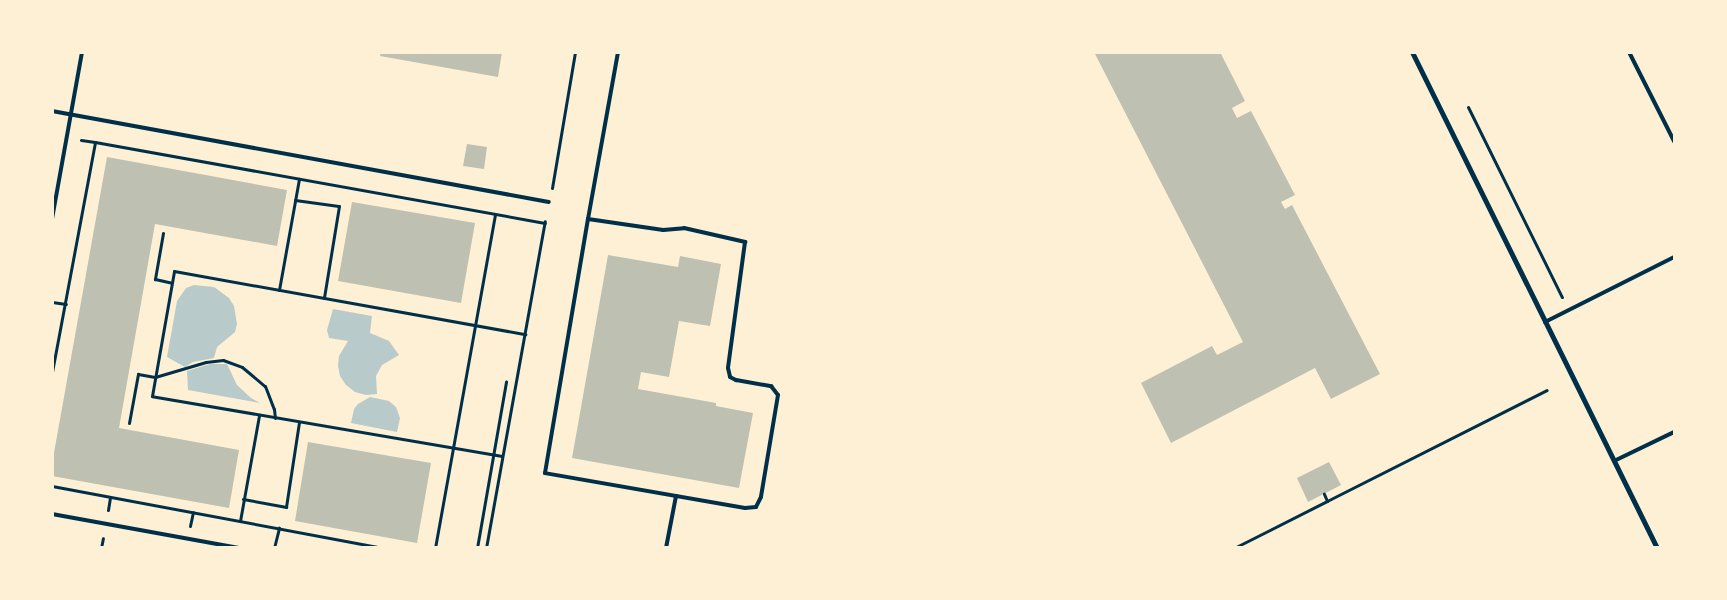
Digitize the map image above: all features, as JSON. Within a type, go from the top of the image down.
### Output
[{"type":"street","points":[[1412,52],[1657,548]]},
{"type":"lane","points":[[52,219],[82,52]]},
{"type":"lane","points":[[588,219],[663,230],[684,228],[745,242],[728,368],[730,377],[736,380],[771,386],[778,395],[760,502],[756,507],[745,508],[545,473],[588,219],[618,52]]},
{"type":"lane","points":[[1630,52],[1674,141]]},
{"type":"lane","points":[[52,111],[549,202]]},
{"type":"lane","points":[[1546,322],[1674,257]]},
{"type":"lane","points":[[1614,461],[1674,432]]},
{"type":"lane","points":[[666,548],[676,496]]},
{"type":"lane","points":[[52,514],[239,548]]},
{"type":"path","points":[[486,548],[575,52]]},
{"type":"path","points":[[1468,107],[1563,299]]},
{"type":"path","points":[[52,372],[95,142],[545,222]]},
{"type":"path","points":[[279,290],[299,179]]},
{"type":"path","points":[[295,200],[339,206],[324,298]]},
{"type":"path","points":[[435,548],[495,214]]},
{"type":"path","points":[[163,233],[155,279],[172,283]]},
{"type":"path","points":[[502,456],[452,449],[152,396],[174,271],[525,334]]},
{"type":"path","points":[[52,302],[66,304]]},
{"type":"path","points":[[129,423],[138,374],[156,377],[206,362],[231,362],[254,374],[265,386],[275,418]]},
{"type":"path","points":[[477,548],[506,382]]},
{"type":"path","points":[[1234,548],[1547,390]]},
{"type":"path","points":[[240,521],[259,415]]},
{"type":"path","points":[[244,500],[286,507],[299,422]]},
{"type":"path","points":[[52,486],[384,548]]},
{"type":"path","points":[[1324,494],[1327,501]]},
{"type":"path","points":[[274,548],[279,528]]},
{"type":"shaded area","points":[[194,285],[214,287],[229,298],[234,306],[237,324],[235,332],[217,347],[214,358],[193,362],[185,367],[167,357],[177,301],[186,288]]},
{"type":"shaded area","points":[[333,309],[372,316],[370,333],[389,341],[399,355],[382,365],[376,376],[377,394],[366,395],[355,392],[346,385],[340,376],[339,356],[348,341],[329,338],[327,330]]},
{"type":"shaded area","points":[[210,364],[227,364],[237,385],[251,398],[260,403],[188,390],[187,371]]},
{"type":"shaded area","points":[[370,397],[389,401],[396,407],[400,418],[397,432],[351,423],[354,409],[358,404]]},
{"type":"building","points":[[381,52],[502,52],[498,77],[380,56]]},
{"type":"building","points":[[1094,52],[1220,52],[1245,101],[1232,108],[1237,118],[1251,111],[1295,195],[1281,202],[1285,209],[1292,205],[1380,374],[1331,399],[1315,368],[1171,443],[1141,383],[1212,346],[1217,355],[1243,342]]},
{"type":"building","points":[[467,144],[487,147],[484,169],[463,166]]},
{"type":"building","points":[[107,157],[287,190],[277,246],[155,224],[119,428],[239,450],[229,508],[52,476],[52,464]]},
{"type":"building","points":[[352,202],[475,223],[461,303],[338,281]]},
{"type":"building","points":[[608,255],[678,267],[680,256],[721,264],[710,326],[679,321],[669,377],[641,372],[638,389],[716,403],[716,406],[753,413],[739,488],[572,458]]},
{"type":"building","points":[[308,442],[431,463],[417,543],[295,521]]},
{"type":"building","points":[[1329,462],[1341,485],[1308,502],[1297,478]]}]
